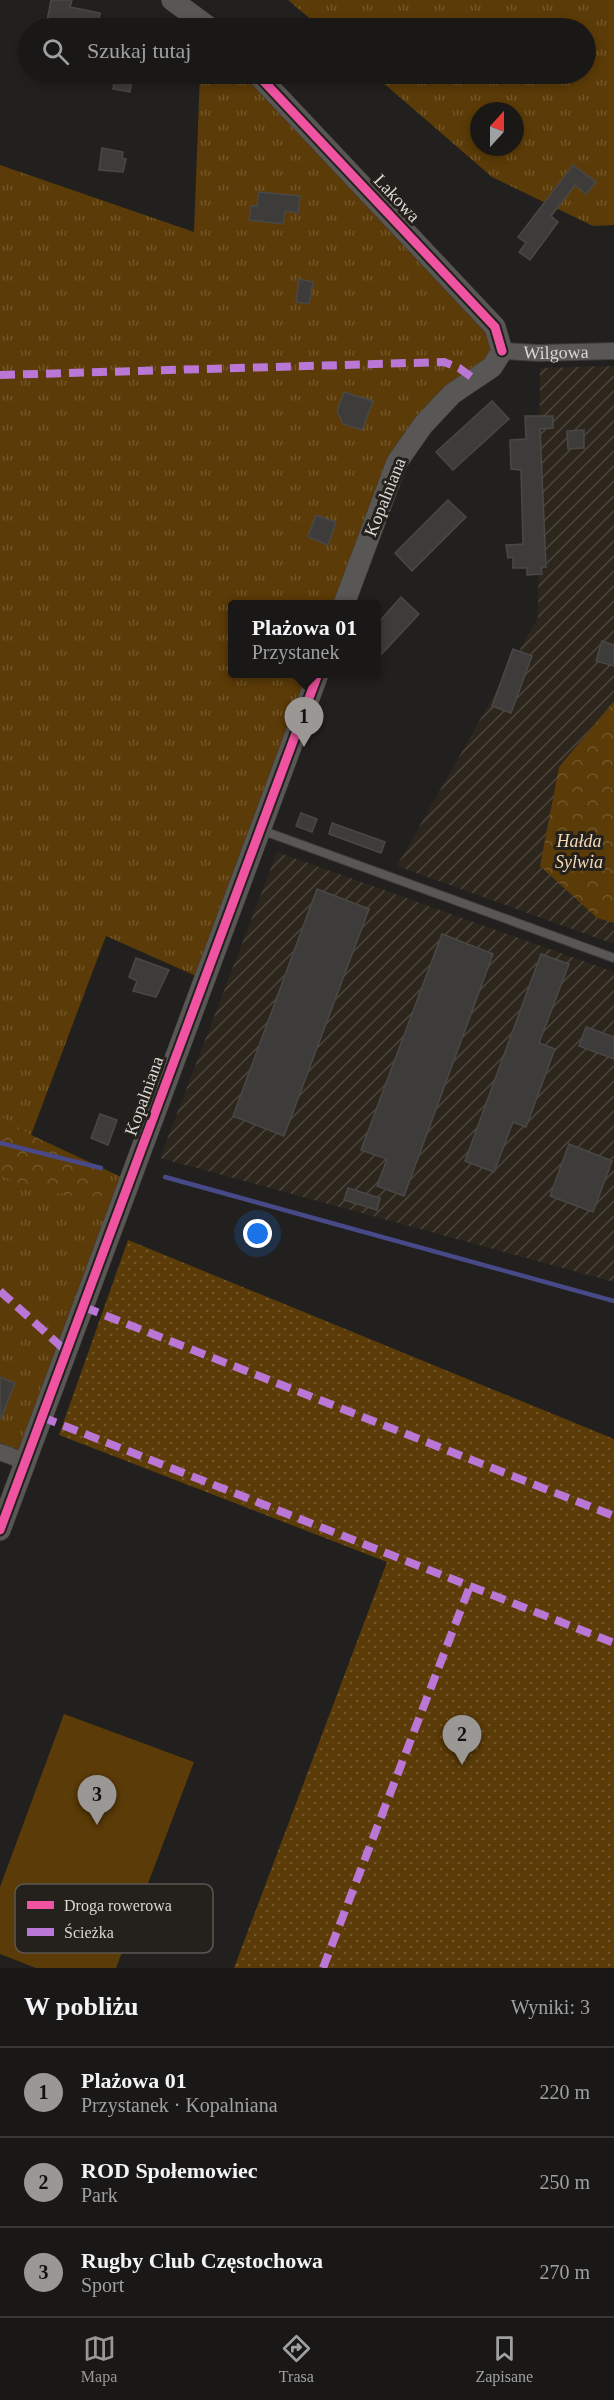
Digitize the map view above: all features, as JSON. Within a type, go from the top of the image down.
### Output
[{"type":"street","points":[[172,0],[196,18]]},
{"type":"street","name":"Lakowa","points":[[266,84],[495,327],[502,351]]},
{"type":"street","name":"Wilgowa","points":[[473,378],[492,367],[502,351],[539,353],[614,351]]},
{"type":"street","name":"Kopalniana","points":[[345,600],[396,462],[423,425],[452,394],[473,378]]},
{"type":"street","name":"Kopalniana","points":[[0,1530],[317,678]]},
{"type":"street","points":[[0,1452],[24,1461]]},
{"type":"lane","points":[[261,830],[614,958]]},
{"type":"shaded area","points":[[614,366],[614,944],[397,866],[538,618],[540,368]]},
{"type":"shaded area","points":[[277,852],[614,972],[614,1282],[160,1158]]},
{"type":"green space","points":[[288,0],[614,0],[614,225],[593,226],[492,177],[385,84],[596,84],[596,18],[309,18]]},
{"type":"green space","points":[[200,84],[262,84],[347,170],[502,351],[423,425],[346,600],[228,600],[228,678],[317,678],[205,980],[106,936],[31,1135],[130,1181],[24,1461],[0,1452],[0,165],[194,232]]},
{"type":"green space","name":"Hałda Sylwia","points":[[614,701],[614,923],[597,918],[540,866],[559,767]]},
{"type":"green space","points":[[0,1116],[31,1135],[101,1168],[110,1192],[87,1198],[37,1190],[1,1176]]},
{"type":"green space","points":[[128,1240],[614,1439],[614,1968],[234,1968],[387,1562],[59,1435]]},
{"type":"green space","points":[[64,1714],[194,1762],[148,1884],[15,1884],[15,1953],[122,1953],[116,1968],[36,1968],[0,1954],[0,1887]]},
{"type":"building","points":[[51,0],[72,0],[70,7],[100,13],[99,18],[48,18]]},
{"type":"building","points":[[114,84],[131,84],[130,92],[113,89]]},
{"type":"building","points":[[102,148],[123,152],[122,158],[126,159],[123,172],[99,170]]},
{"type":"building","points":[[573,165],[596,182],[586,194],[575,185],[551,216],[558,222],[530,260],[519,252],[526,243],[518,237]]},
{"type":"building","points":[[259,192],[300,196],[298,213],[285,211],[283,224],[249,220],[251,206],[257,206]]},
{"type":"building","points":[[299,279],[313,282],[309,304],[296,302]]},
{"type":"building","points":[[344,392],[373,401],[362,430],[343,424],[337,411]]},
{"type":"building","points":[[492,401],[509,419],[453,470],[436,452]]},
{"type":"building","points":[[525,416],[553,416],[553,428],[540,429],[546,567],[541,567],[542,574],[527,575],[527,568],[513,568],[513,557],[508,558],[506,545],[523,544],[521,470],[511,469],[510,440],[526,439]]},
{"type":"building","points":[[584,430],[584,448],[568,449],[567,431]]},
{"type":"building","points":[[448,500],[466,517],[412,571],[395,553]]},
{"type":"building","points":[[316,515],[336,522],[328,545],[308,537]]},
{"type":"building","points":[[401,597],[419,614],[381,655],[381,619]]},
{"type":"building","points":[[602,641],[614,645],[614,666],[596,661]]},
{"type":"building","points":[[513,649],[532,656],[511,713],[492,706]]},
{"type":"building","points":[[301,813],[317,819],[312,832],[296,826]]},
{"type":"building","points":[[332,823],[385,842],[381,853],[329,834]]},
{"type":"building","points":[[317,889],[369,909],[284,1136],[233,1116]]},
{"type":"building","points":[[442,934],[493,954],[404,1196],[377,1186],[387,1159],[361,1150]]},
{"type":"building","points":[[541,954],[569,964],[539,1043],[555,1049],[526,1127],[513,1122],[494,1172],[465,1161]]},
{"type":"building","points":[[136,958],[169,970],[156,997],[133,991],[137,981],[129,977]]},
{"type":"building","points":[[586,1027],[614,1037],[614,1059],[579,1046]]},
{"type":"building","points":[[100,1114],[117,1120],[108,1145],[91,1138]]},
{"type":"building","points":[[569,1144],[612,1161],[593,1212],[550,1196]]},
{"type":"building","points":[[348,1188],[380,1198],[377,1210],[344,1200]]},
{"type":"building","points":[[0,1377],[15,1383],[1,1419],[0,1419]]},
{"type":"waterway","points":[[0,1143],[101,1168]]},
{"type":"waterway","points":[[165,1177],[614,1301]]},
{"type":"marked path","points":[[0,375],[444,362],[459,368],[473,378]]},
{"type":"marked path","points":[[0,1291],[67,1352]]},
{"type":"marked path","points":[[84,1307],[614,1516]]},
{"type":"marked path","points":[[42,1417],[614,1643]]},
{"type":"marked path","points":[[323,1968],[470,1586]]},
{"type":"cycle path","points":[[266,84],[495,327],[502,351]]},
{"type":"cycle path","points":[[0,1530],[317,678]]},
{"type":"place","name":"Plażowa 01","points":[[304,747]]},
{"type":"place","name":"ROD Społemowiec","points":[[462,1765]]},
{"type":"place","name":"Rugby Club Częstochowa","points":[[97,1825]]}]
